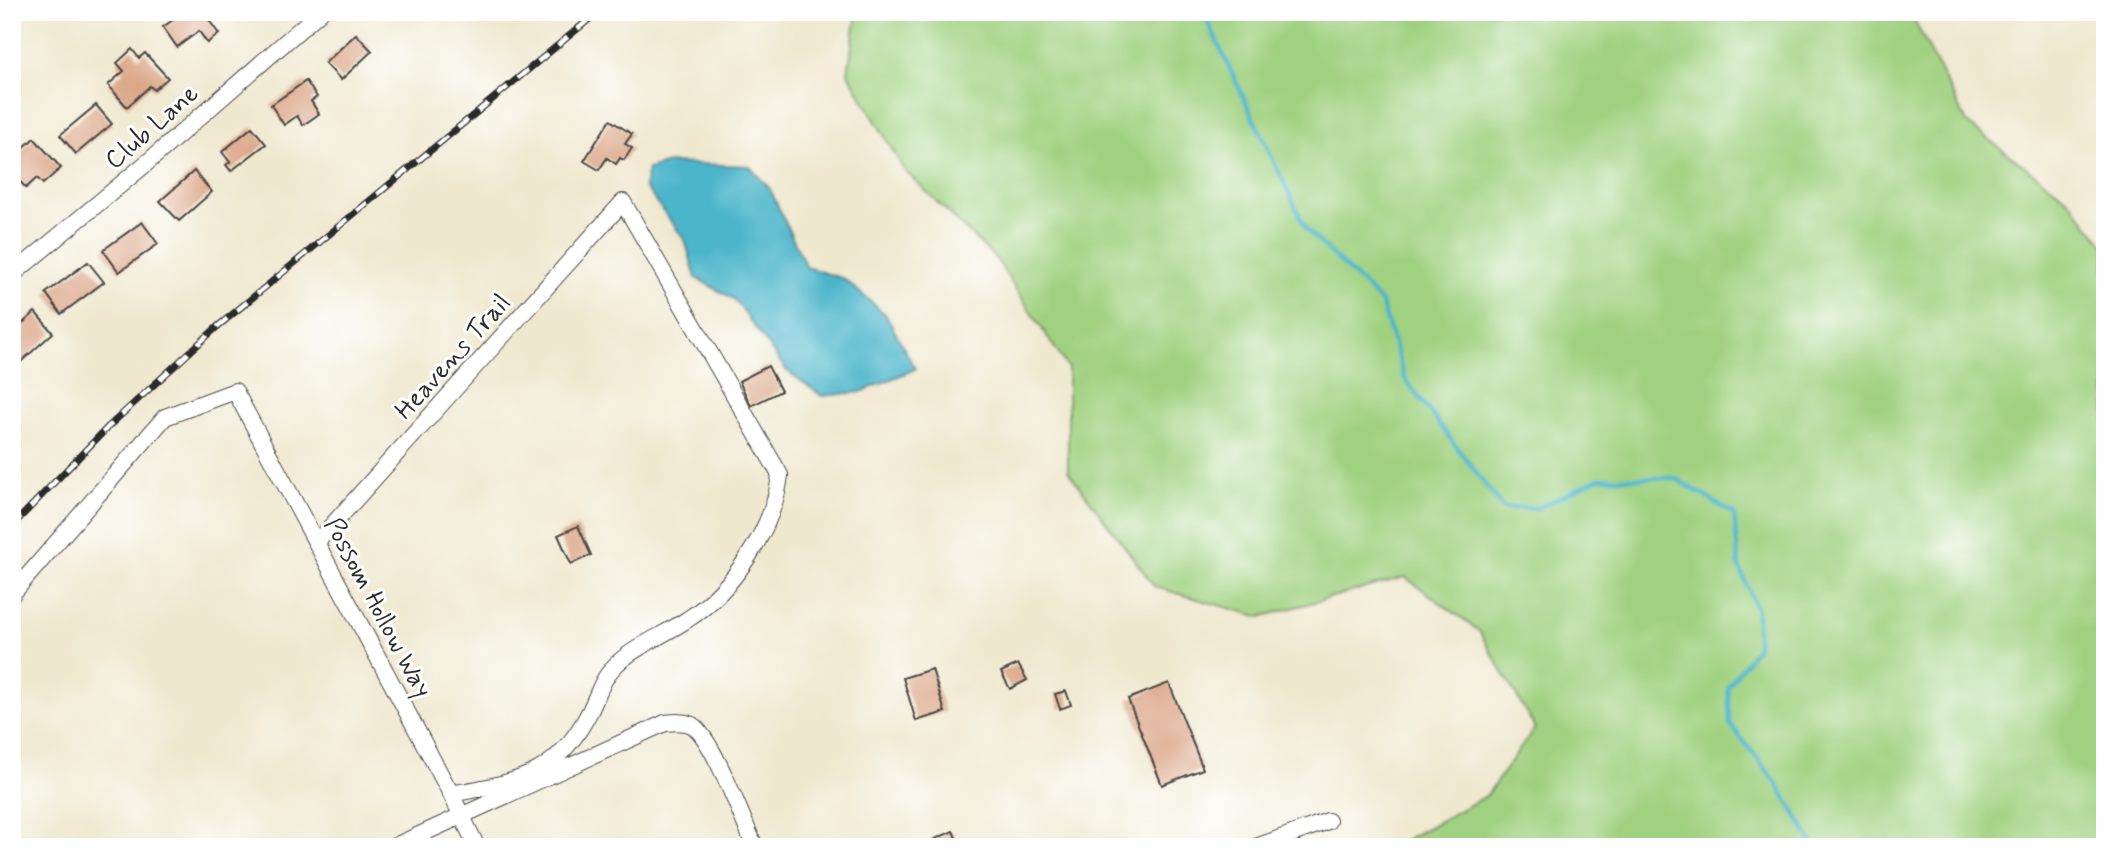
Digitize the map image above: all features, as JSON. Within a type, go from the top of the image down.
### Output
[{"type":"street","name":"Club Lane","points":[[12,275],[149,161],[320,12]]},
{"type":"street","name":"Heavens Trail","points":[[317,542],[623,202],[780,475],[779,489],[766,530],[720,593],[690,618],[620,661],[607,674],[577,734],[562,755],[540,770],[505,784],[451,793]]},
{"type":"street","name":"Possom Hollow Way","points":[[12,594],[165,417],[235,391],[451,793],[477,847]]},
{"type":"street","points":[[393,847],[665,723],[681,722],[690,724],[706,738],[755,847]]},
{"type":"street","points":[[1256,847],[1328,821]]},
{"type":"green space","points":[[857,12],[1910,12],[1967,123],[2068,199],[2105,246],[2105,847],[1392,847],[1486,796],[1535,728],[1479,631],[1405,577],[1260,617],[1155,587],[1068,471],[1068,368],[996,259],[904,170],[848,73]]},
{"type":"water","points":[[668,163],[749,166],[770,189],[806,267],[844,279],[886,315],[915,369],[861,392],[822,396],[786,370],[734,299],[696,278],[685,240],[644,186],[648,169]]},
{"type":"building","points":[[184,12],[203,12],[219,34],[207,43],[199,31],[177,47],[163,27]]},
{"type":"building","points":[[356,34],[372,51],[341,80],[325,63]]},
{"type":"building","points":[[132,49],[139,58],[145,53],[168,78],[154,90],[150,86],[127,107],[108,85],[124,71],[117,63]]},
{"type":"building","points":[[306,81],[317,97],[311,101],[319,114],[303,125],[297,116],[284,125],[271,105]]},
{"type":"building","points":[[96,105],[112,124],[76,154],[60,135]]},
{"type":"building","points":[[610,120],[632,134],[625,144],[632,148],[624,160],[620,158],[616,164],[607,158],[599,170],[584,161]]},
{"type":"building","points":[[252,127],[266,144],[231,171],[226,165],[230,162],[222,152]]},
{"type":"building","points":[[34,138],[61,168],[43,184],[37,178],[26,188],[12,173],[12,144],[21,150]]},
{"type":"building","points":[[194,171],[212,192],[179,221],[160,201]]},
{"type":"building","points":[[142,222],[158,244],[119,272],[103,250]]},
{"type":"building","points":[[88,262],[104,282],[61,314],[46,293]]},
{"type":"building","points":[[35,312],[53,333],[15,367],[12,365],[12,333]]},
{"type":"building","points":[[768,366],[781,391],[751,406],[739,381]]},
{"type":"building","points":[[578,526],[591,555],[571,564],[558,535]]},
{"type":"building","points":[[1018,664],[1027,680],[1010,689],[1001,672]]},
{"type":"building","points":[[932,669],[945,712],[916,721],[903,678]]},
{"type":"building","points":[[1169,683],[1203,769],[1162,785],[1128,699]]},
{"type":"building","points":[[1066,691],[1071,705],[1060,709],[1055,694]]},
{"type":"building","points":[[953,831],[960,847],[927,847],[926,843]]},
{"type":"waterway","points":[[1203,12],[1306,229],[1381,302],[1405,379],[1503,508],[1538,508],[1599,478],[1675,478],[1734,514],[1739,566],[1757,610],[1757,647],[1728,687],[1730,724],[1776,782],[1815,847]]},
{"type":"railway","points":[[12,526],[108,427],[217,327],[598,12]]}]
